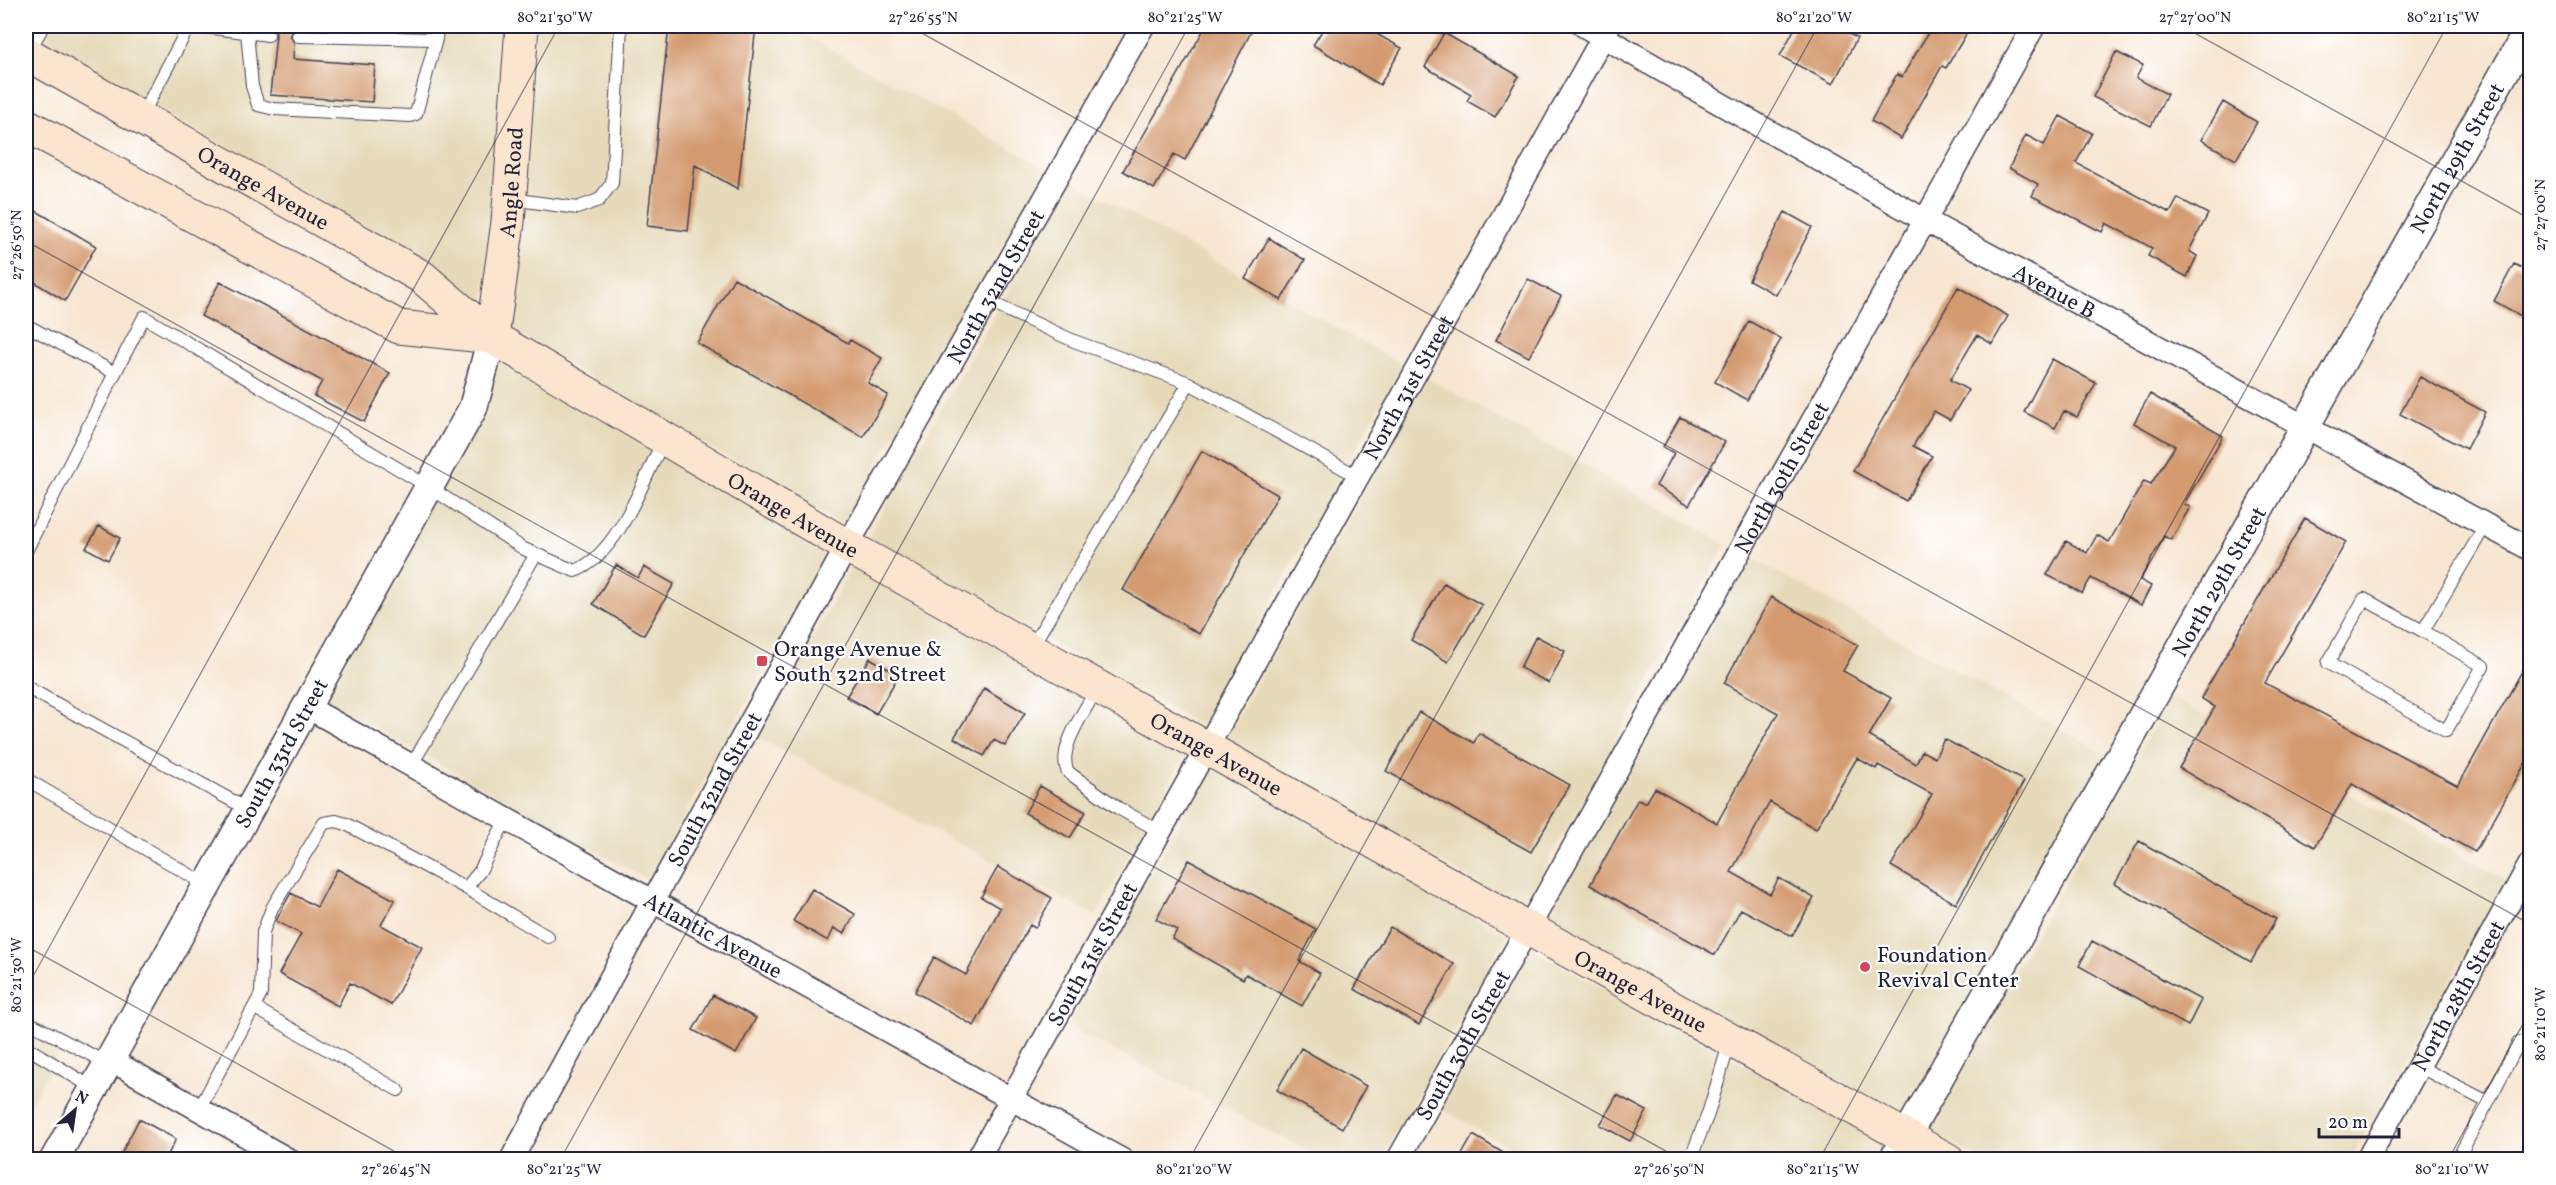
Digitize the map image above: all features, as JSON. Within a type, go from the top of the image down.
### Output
[{"type":"main road","name":"Angle Road","points":[[492,337],[510,199],[522,26]]},
{"type":"main road","name":"Orange Avenue","points":[[26,54],[422,277],[492,337],[847,546],[1730,1040],[1899,1148],[1948,1160]]},
{"type":"main road","name":"Orange Avenue","points":[[26,125],[399,327],[492,337]]},
{"type":"street","name":"North 32nd Street","points":[[847,546],[1143,26]]},
{"type":"street","name":"North 30th Street","points":[[1527,928],[1923,219],[2034,26]]},
{"type":"street","name":"North 29th Street","points":[[1899,1148],[2530,27]]},
{"type":"street","name":"Avenue B","points":[[1599,29],[1923,219],[2530,549]]},
{"type":"street","name":"North 31st Street","points":[[1205,747],[1357,476],[1599,29]]},
{"type":"street","name":"South 33rd Street","points":[[54,1160],[472,408],[492,337]]},
{"type":"street","name":"South 32nd Street","points":[[511,1160],[847,546]]},
{"type":"street","name":"Atlantic Avenue","points":[[307,707],[654,902],[1122,1160]]},
{"type":"street","name":"South 31st Street","points":[[977,1160],[1205,747]]},
{"type":"street","name":"North 28th Street","points":[[2367,1160],[2530,864]]},
{"type":"street","name":"South 30th Street","points":[[1398,1160],[1527,928]]},
{"type":"street","points":[[108,1061],[289,1160]]},
{"type":"lane","points":[[26,54],[43,26]]},
{"type":"lane","points":[[141,117],[189,26]]},
{"type":"lane","points":[[198,26],[268,35]]},
{"type":"lane","points":[[247,32],[252,86],[258,105],[274,109],[410,116],[416,114],[436,39],[437,26]]},
{"type":"lane","points":[[510,199],[577,208],[599,200],[612,183],[621,26]]},
{"type":"lane","points":[[298,36],[436,39]]},
{"type":"lane","points":[[987,301],[1074,341],[1189,383],[1357,476]]},
{"type":"lane","points":[[26,551],[144,317],[429,487],[536,554],[575,571],[590,566],[623,521],[665,438]]},
{"type":"lane","points":[[26,325],[115,373]]},
{"type":"lane","points":[[1030,649],[1189,383]]},
{"type":"lane","points":[[2423,631],[2486,524]]},
{"type":"lane","points":[[411,766],[536,554]]},
{"type":"lane","points":[[2364,599],[2423,631],[2483,666],[2446,731],[2328,663],[2364,599]]},
{"type":"lane","points":[[26,687],[249,810]]},
{"type":"lane","points":[[1098,687],[1065,750],[1064,764],[1068,772],[1118,808],[1159,831]]},
{"type":"lane","points":[[26,779],[207,885]]},
{"type":"lane","points":[[466,888],[480,871],[506,819]]},
{"type":"lane","points":[[199,1109],[261,994],[263,932],[272,908],[324,823],[336,821],[346,824],[466,888],[548,937]]},
{"type":"lane","points":[[255,1008],[398,1090]]},
{"type":"lane","points":[[26,1021],[108,1061]]},
{"type":"lane","points":[[1690,1160],[1708,1114],[1730,1040]]},
{"type":"lane","points":[[2457,1160],[2519,1042]]},
{"type":"lane","points":[[26,1047],[93,1088]]},
{"type":"lane","points":[[2418,1066],[2488,1102]]},
{"type":"shaded area","points":[[26,26],[508,26],[494,222],[482,308],[430,263],[26,35]]},
{"type":"shaded area","points":[[536,26],[788,26],[1046,168],[843,525],[509,329]]},
{"type":"shaded area","points":[[1071,181],[1403,365],[1201,726],[867,539]]},
{"type":"shaded area","points":[[500,360],[828,552],[649,881],[326,700]]},
{"type":"shaded area","points":[[1427,378],[1726,544],[1522,908],[1225,740]]},
{"type":"shaded area","points":[[1750,557],[2106,754],[1901,1115],[1546,922]]},
{"type":"shaded area","points":[[852,566],[1186,753],[1096,916],[759,738]]},
{"type":"shaded area","points":[[2170,697],[2506,880],[2351,1159],[1979,1159],[1925,1129]]},
{"type":"shaded area","points":[[1210,767],[1507,935],[1382,1159],[1323,1159],[1068,1026],[1107,955],[1124,932],[1121,929]]},
{"type":"shaded area","points":[[1531,949],[1886,1143],[1877,1160],[1531,1159],[1441,1109]]},
{"type":"shaded area","points":[[26,1017],[66,1040],[26,1112]]},
{"type":"building","points":[[275,26],[295,26],[290,35],[294,43],[293,59],[375,65],[372,102],[270,95]]},
{"type":"building","points":[[669,26],[756,26],[738,189],[695,165],[688,231],[647,226]]},
{"type":"building","points":[[1206,26],[1254,26],[1185,160],[1174,154],[1154,189],[1123,171]]},
{"type":"building","points":[[1325,26],[1362,26],[1402,48],[1380,85],[1313,45]]},
{"type":"building","points":[[1796,26],[1833,26],[1857,38],[1833,84],[1780,56]]},
{"type":"building","points":[[1932,26],[1971,26],[1946,68],[1942,66],[1901,139],[1871,121],[1897,74],[1902,77]]},
{"type":"building","points":[[1444,33],[1519,76],[1495,117],[1467,101],[1471,94],[1425,67]]},
{"type":"building","points":[[2116,52],[2143,65],[2136,78],[2167,94],[2151,126],[2093,97]]},
{"type":"building","points":[[2223,102],[2257,122],[2236,160],[2201,140]]},
{"type":"building","points":[[2060,116],[2092,133],[2076,163],[2170,213],[2178,198],[2208,214],[2189,251],[2197,256],[2187,277],[2148,256],[2152,248],[2106,223],[2102,232],[2032,196],[2038,184],[2009,168],[2026,135],[2044,145]]},
{"type":"building","points":[[26,205],[96,246],[65,301],[26,277]]},
{"type":"building","points":[[1785,212],[1812,227],[1776,295],[1749,280]]},
{"type":"building","points":[[1269,238],[1305,260],[1281,300],[1245,279]]},
{"type":"building","points":[[2514,264],[2530,272],[2530,321],[2494,301]]},
{"type":"building","points":[[734,278],[848,343],[850,340],[882,358],[868,383],[888,395],[863,437],[697,343]]},
{"type":"building","points":[[1528,279],[1561,296],[1529,357],[1496,340]]},
{"type":"building","points":[[220,282],[390,373],[364,422],[314,396],[322,381],[201,316]]},
{"type":"building","points":[[1958,287],[2008,316],[1992,344],[1977,335],[1950,380],[1968,390],[1950,420],[1934,411],[1913,446],[1932,456],[1906,501],[1853,471]]},
{"type":"building","points":[[1749,321],[1781,339],[1747,400],[1715,382]]},
{"type":"building","points":[[2052,359],[2096,383],[2077,417],[2064,411],[2055,428],[2024,412]]},
{"type":"building","points":[[2420,377],[2485,412],[2466,449],[2400,414]]},
{"type":"building","points":[[2150,394],[2223,436],[2184,504],[2190,507],[2171,540],[2164,536],[2140,580],[2151,586],[2141,605],[2091,578],[2082,593],[2047,575],[2066,541],[2087,553],[2097,535],[2109,542],[2144,481],[2151,484],[2175,446],[2134,423]]},
{"type":"building","points":[[1680,417],[1725,442],[1689,505],[1656,486],[1674,453],[1663,447]]},
{"type":"building","points":[[1202,451],[1278,495],[1199,634],[1123,590]]},
{"type":"building","points":[[2305,518],[2346,542],[2265,683],[2458,786],[2530,657],[2530,755],[2475,852],[2352,784],[2315,847],[2179,768],[2215,707],[2201,698]]},
{"type":"building","points":[[99,526],[120,538],[108,560],[86,548]]},
{"type":"building","points":[[616,565],[638,578],[644,567],[674,584],[644,635],[593,604]]},
{"type":"building","points":[[1444,583],[1482,605],[1448,662],[1411,640]]},
{"type":"building","points":[[1771,597],[1858,645],[1843,671],[1891,698],[1869,736],[1916,764],[1922,751],[1935,758],[1944,739],[2024,781],[1956,904],[1891,866],[1932,794],[1878,765],[1876,769],[1857,758],[1816,829],[1770,802],[1731,872],[1770,894],[1779,878],[1814,898],[1792,936],[1741,909],[1715,955],[1590,885],[1638,799],[1646,803],[1655,788],[1717,823],[1778,713],[1724,683]]},
{"type":"building","points":[[1536,636],[1565,651],[1549,683],[1520,668]]},
{"type":"building","points":[[870,658],[899,675],[876,714],[846,697]]},
{"type":"building","points":[[984,688],[1025,713],[1005,746],[994,740],[984,756],[954,738]]},
{"type":"building","points":[[1419,712],[1474,743],[1479,733],[1570,785],[1531,852],[1386,771]]},
{"type":"building","points":[[1040,786],[1086,812],[1070,838],[1025,813]]},
{"type":"building","points":[[2139,841],[2276,919],[2251,962],[2115,884]]},
{"type":"building","points":[[1189,860],[1316,929],[1299,961],[1320,973],[1302,1006],[1246,974],[1243,979],[1172,939],[1177,930],[1156,919]]},
{"type":"building","points":[[998,867],[1052,898],[1035,928],[1030,925],[974,1026],[915,992],[934,957],[966,975],[1000,908],[981,897]]},
{"type":"building","points":[[337,869],[395,900],[381,925],[422,947],[391,1005],[350,983],[338,1006],[279,974],[301,934],[276,921],[283,907],[291,893],[317,907]]},
{"type":"building","points":[[812,889],[855,914],[844,934],[834,928],[828,941],[793,921]]},
{"type":"building","points":[[1390,927],[1454,964],[1419,1025],[1354,989]]},
{"type":"building","points":[[2092,941],[2201,1000],[2188,1026],[2079,966]]},
{"type":"building","points":[[713,995],[756,1018],[736,1054],[693,1030]]},
{"type":"building","points":[[1301,1048],[1366,1086],[1342,1128],[1277,1090]]},
{"type":"building","points":[[1617,1095],[1647,1111],[1630,1141],[1600,1125]]},
{"type":"building","points":[[139,1119],[176,1139],[165,1160],[118,1160]]},
{"type":"building","points":[[1473,1135],[1515,1160],[1459,1160]]},
{"type":"place","name":"Orange Avenue & South 32nd Street","points":[[762,661]]},
{"type":"place","name":"Foundation Revival Center","points":[[1865,967]]}]
